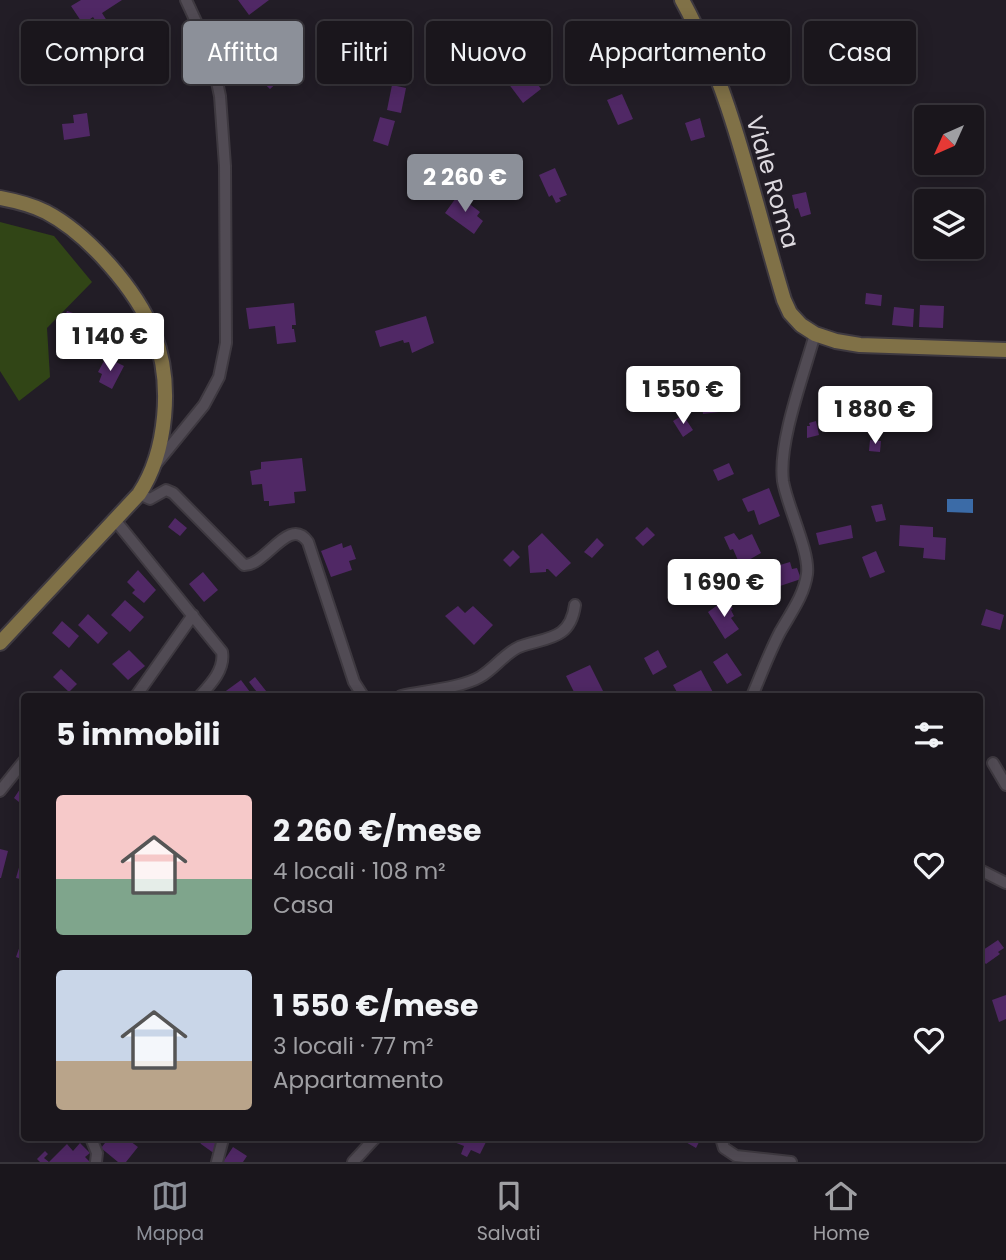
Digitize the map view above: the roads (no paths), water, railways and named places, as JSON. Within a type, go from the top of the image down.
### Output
[{"type":"main road","name":"Viale Roma","points":[[682,0],[728,107],[785,303],[795,320],[813,333]]},
{"type":"main road","points":[[0,198],[44,211],[78,235],[114,272],[146,316],[157,342],[163,381],[162,438],[156,464],[139,494],[0,643]]},
{"type":"main road","points":[[813,333],[853,344],[1006,350]]},
{"type":"street","points":[[156,464],[204,405],[219,377],[225,351],[225,181],[220,96],[211,54],[186,0]]},
{"type":"street","points":[[753,693],[807,578],[807,563],[785,491],[782,465],[784,447],[813,333]]},
{"type":"street","points":[[139,494],[150,499],[166,490],[173,493],[244,565],[255,564],[288,535],[296,533],[303,536],[308,541],[354,682],[361,693]]},
{"type":"street","points":[[116,520],[217,643],[223,654],[218,673],[202,693]]},
{"type":"street","points":[[414,693],[478,678],[515,650],[558,635],[572,618],[575,605]]},
{"type":"street","points":[[138,693],[193,615]]},
{"type":"street","points":[[993,763],[1006,785]]},
{"type":"street","points":[[0,791],[21,765]]},
{"type":"street","points":[[983,872],[1006,883]]},
{"type":"street","points":[[92,1141],[97,1153],[96,1162]]},
{"type":"street","points":[[217,1162],[222,1141]]},
{"type":"street","points":[[353,1162],[372,1141]]},
{"type":"street","points":[[722,1141],[724,1148],[736,1156],[791,1162]]},
{"type":"water","points":[[947,499],[973,499],[973,513],[947,512]]}]
